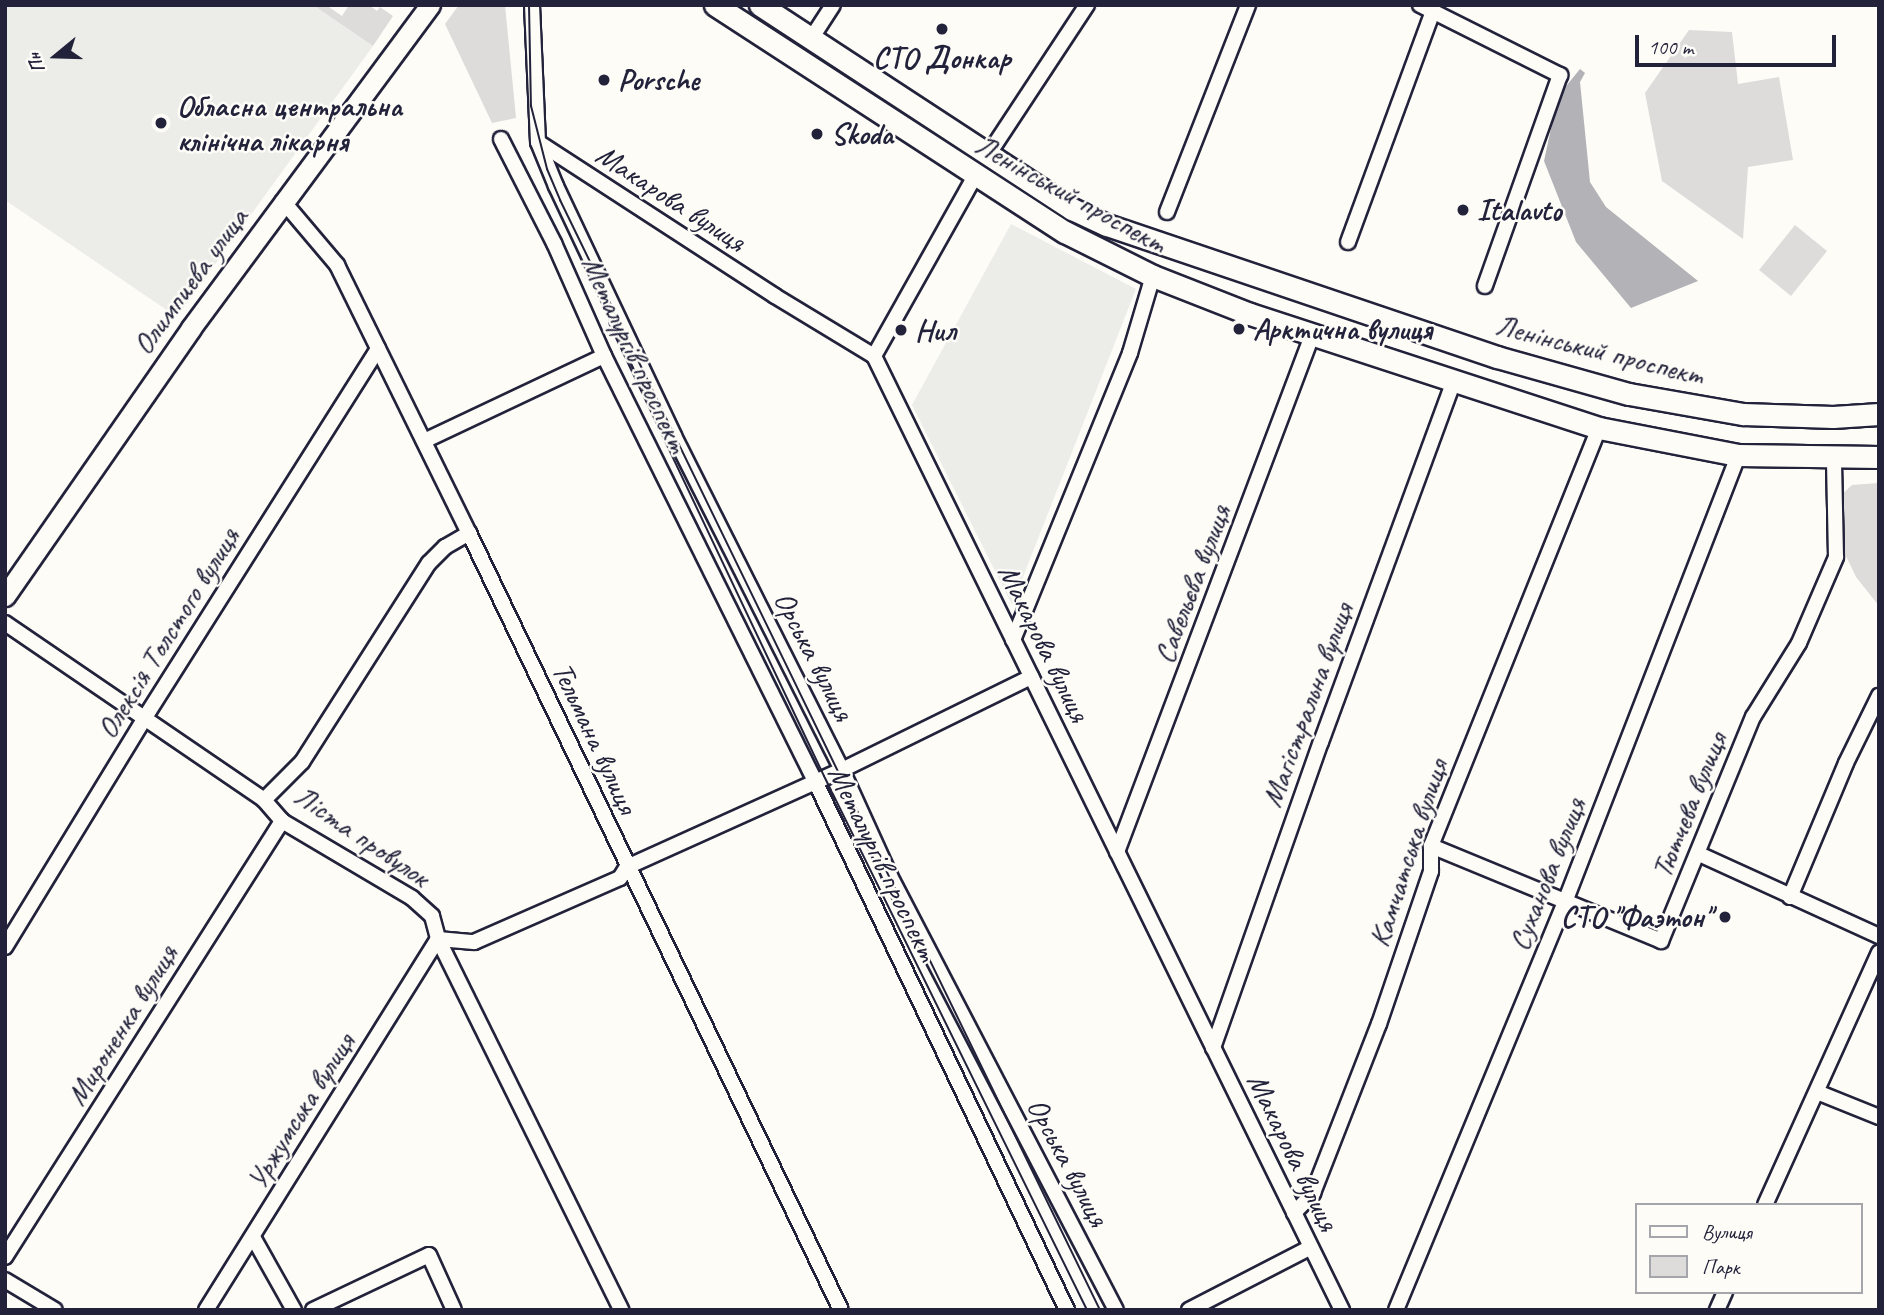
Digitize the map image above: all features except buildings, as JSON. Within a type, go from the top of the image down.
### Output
[{"type":"main road","name":"Олимпиева улица","points":[[5,596],[283,201],[430,5]]},
{"type":"main road","name":"Ленінський проспект","points":[[715,5],[1065,232],[1153,276],[1250,314],[1599,428],[1738,455],[1879,457]]},
{"type":"main road","name":"Ленінський проспект","points":[[760,5],[1072,209],[1107,225],[1497,357],[1629,394],[1743,414],[1833,417],[1879,414]]},
{"type":"main road","points":[[1476,388],[1500,387],[1505,369],[1497,357]]},
{"type":"main road","points":[[1520,402],[1508,389],[1514,372],[1527,366]]},
{"type":"street","name":"Орська вулиця","points":[[532,5],[538,142],[674,436],[842,770],[890,876],[1116,1310]]},
{"type":"street","points":[[811,39],[833,5]]},
{"type":"street","points":[[988,155],[1087,5]]},
{"type":"street","points":[[1167,212],[1248,5]]},
{"type":"street","points":[[1348,242],[1427,8],[1560,75],[1485,286]]},
{"type":"street","name":"Металургів проспект","points":[[501,139],[554,243],[604,356],[815,781],[1067,1310]]},
{"type":"street","name":"Макарова вулиця","points":[[538,142],[775,296],[874,356],[1342,1310]]},
{"type":"street","points":[[874,356],[975,176]]},
{"type":"street","name":"Тельмана вулиця","points":[[283,201],[337,265],[469,533],[841,1310]]},
{"type":"street","points":[[1013,640],[1130,352],[1153,276]]},
{"type":"street","name":"Савельєва вулиця","points":[[1117,852],[1312,333]]},
{"type":"street","name":"Олексія Толстого вулиця","points":[[5,947],[144,719],[378,349]]},
{"type":"street","points":[[424,441],[604,356]]},
{"type":"street","name":"Магістральна вулиця","points":[[1213,1048],[1321,742],[1454,381]]},
{"type":"street","name":"Камчатська вулиця","points":[[1294,1213],[1312,1193],[1379,1024],[1431,871],[1432,846],[1599,428]]},
{"type":"street","name":"Суханова вулиця","points":[[1396,1310],[1565,902],[1738,455]]},
{"type":"street","name":"Тютчева вулиця","points":[[1432,846],[1661,941],[1753,717],[1799,643],[1836,557],[1833,458]]},
{"type":"street","points":[[264,800],[302,762],[429,563],[445,547],[469,533]]},
{"type":"street","name":"Ліста провулок","points":[[5,623],[264,800],[282,821],[412,898],[432,916],[438,939],[533,1138],[621,1310]]},
{"type":"street","points":[[438,939],[474,942],[620,878],[627,867],[842,770],[1031,677]]},
{"type":"street","points":[[1790,897],[1846,763],[1879,696]]},
{"type":"street","name":"Мироненка вулиця","points":[[5,1257],[282,821]]},
{"type":"street","points":[[1699,854],[1879,936]]},
{"type":"street","name":"Уржумська вулиця","points":[[206,1310],[438,939]]},
{"type":"street","points":[[1766,1203],[1879,953]]},
{"type":"street","points":[[1817,1092],[1879,1117]]},
{"type":"street","points":[[253,1237],[294,1310]]},
{"type":"street","points":[[1189,1310],[1311,1247]]},
{"type":"street","points":[[313,1310],[429,1255],[454,1310]]},
{"type":"street","points":[[5,1280],[55,1310]]},
{"type":"street","points":[[1717,1310],[1724,1294]]},
{"type":"shaded area","name":"Обласна центральна клінічна лікарня","points":[[5,5],[313,5],[373,46],[177,317],[5,200]]},
{"type":"shaded area","points":[[1580,69],[1585,73],[1580,82],[1590,182],[1606,207],[1698,281],[1631,308],[1576,242],[1544,161],[1558,96]]},
{"type":"shaded area","points":[[1011,224],[1136,289],[1012,605],[912,405]]},
{"type":"green space","points":[[313,5],[326,5],[342,16],[349,5],[369,5],[377,11],[380,7],[393,16],[373,46]]},
{"type":"green space","points":[[459,5],[505,5],[516,118],[492,123],[445,24]]},
{"type":"green space","points":[[1689,30],[1732,32],[1738,84],[1779,77],[1793,160],[1748,167],[1743,239],[1662,181],[1645,93]]},
{"type":"green space","points":[[1795,225],[1827,251],[1791,296],[1759,270]]},
{"type":"green space","points":[[1879,483],[1879,606],[1856,577],[1841,543],[1840,496],[1852,485]]},
{"type":"tram line","points":[[529,5],[531,106],[547,169],[560,200],[1100,1310]]},
{"type":"tram line","points":[[609,323],[824,776],[1087,1310]]},
{"type":"place","name":"СТО Донкар","points":[[942,29]]},
{"type":"place","name":"Porsche","points":[[604,80]]},
{"type":"place","name":"Обласна центральна клінічна лікарня","points":[[161,123]]},
{"type":"place","name":"Skoda","points":[[817,134]]},
{"type":"place","name":"Italavto","points":[[1463,210]]},
{"type":"place","name":"Арктична вулиця","points":[[1239,329]]},
{"type":"place","name":"Нил","points":[[901,330]]},
{"type":"place","name":"СТО \"Фаэтон\"","points":[[1725,917]]}]
